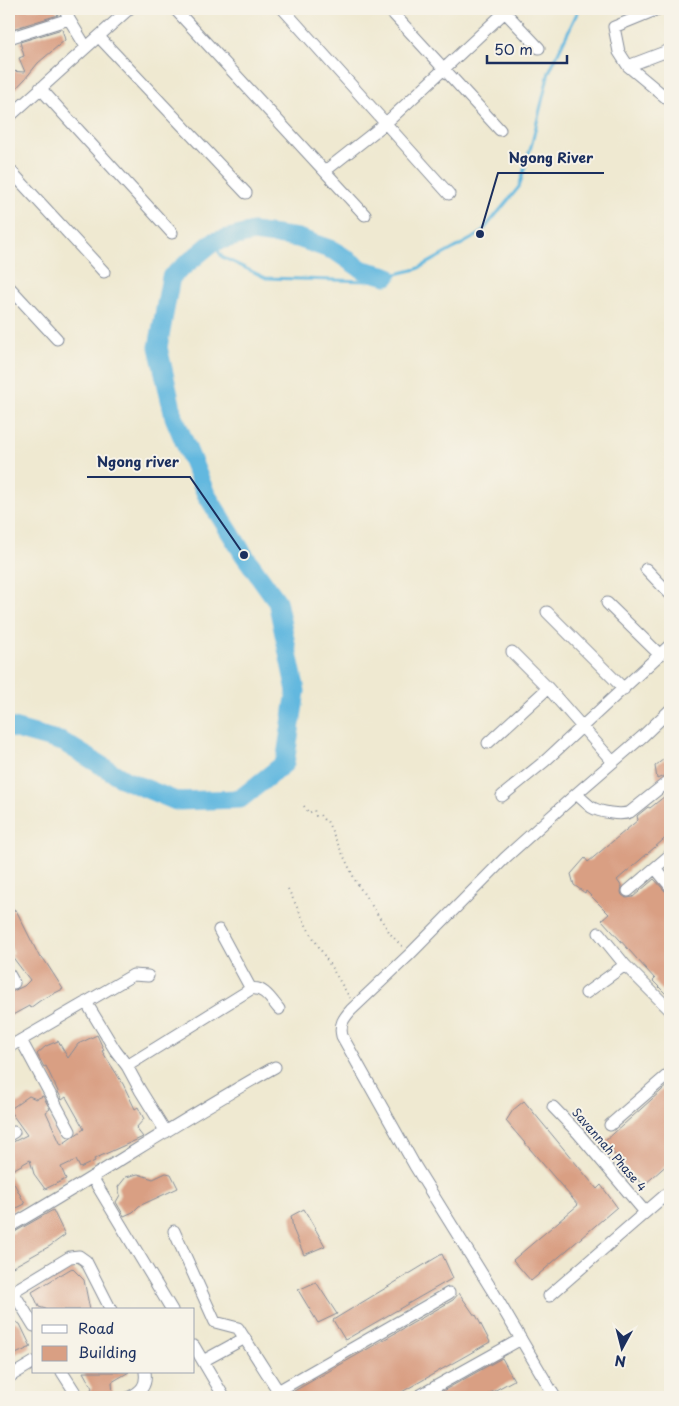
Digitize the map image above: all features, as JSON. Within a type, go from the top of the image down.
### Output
[{"type":"street","points":[[9,117],[129,9]]},
{"type":"street","points":[[176,9],[366,215]]},
{"type":"street","points":[[283,9],[449,194]]},
{"type":"street","points":[[389,9],[500,130]]},
{"type":"street","points":[[658,9],[614,27],[619,52],[628,66],[670,101]]},
{"type":"street","points":[[325,171],[386,123],[505,10],[539,48]]},
{"type":"street","points":[[9,38],[67,14],[86,48]]},
{"type":"street","points":[[99,36],[246,193]]},
{"type":"street","points":[[628,66],[670,50]]},
{"type":"street","points":[[40,88],[172,233]]},
{"type":"street","points":[[9,169],[104,272]]},
{"type":"street","points":[[9,287],[57,339]]},
{"type":"street","points":[[646,569],[670,594]]},
{"type":"street","points":[[607,603],[660,655]]},
{"type":"street","points":[[547,612],[624,689]]},
{"type":"street","points":[[502,796],[545,761],[670,645]]},
{"type":"street","points":[[512,652],[548,688],[613,762]]},
{"type":"street","points":[[488,743],[548,688]]},
{"type":"street","points":[[556,1397],[415,1166],[342,1036],[341,1026],[344,1018],[355,1006],[410,954],[491,871],[644,736],[670,710]]},
{"type":"street","points":[[576,794],[596,809],[625,814],[670,780]]},
{"type":"street","points":[[628,891],[670,855]]},
{"type":"street","points":[[655,868],[670,886]]},
{"type":"street","points":[[219,930],[252,989]]},
{"type":"street","points":[[600,934],[625,965],[670,1010]]},
{"type":"street","points":[[586,993],[625,965]]},
{"type":"street","points":[[9,1046],[132,975],[148,976]]},
{"type":"street","points":[[127,1066],[252,989],[263,990],[279,1009]]},
{"type":"street","points":[[86,1002],[166,1132]]},
{"type":"street","points":[[21,1040],[70,1131]]},
{"type":"street","points":[[9,1227],[216,1101],[275,1068]]},
{"type":"street","points":[[610,1125],[670,1073]]},
{"type":"street","name":"Savannah Phase 4","points":[[553,1107],[578,1133],[645,1212]]},
{"type":"street","points":[[92,1177],[171,1308]]},
{"type":"street","name":"Savannah Phase 4","points":[[549,1296],[670,1190]]},
{"type":"street","points":[[174,1231],[215,1322],[238,1328],[280,1394],[449,1293]]},
{"type":"street","points":[[32,1323],[11,1293],[70,1257],[79,1256],[86,1261],[110,1308]]},
{"type":"street","points":[[203,1361],[245,1338]]},
{"type":"street","points":[[417,1397],[521,1339]]},
{"type":"street","points":[[195,1348],[224,1397]]},
{"type":"street","points":[[9,1377],[32,1363]]},
{"type":"street","points":[[63,1374],[78,1397]]},
{"type":"street","points":[[130,1397],[141,1390],[146,1380],[145,1374]]},
{"type":"path","points":[[304,806],[309,813],[314,810],[316,816],[320,815],[327,821],[356,882],[392,936],[410,954]]},
{"type":"path","points":[[288,889],[316,942],[355,1006]]},
{"type":"building","points":[[9,9],[56,9],[58,15],[9,30]]},
{"type":"building","points":[[62,29],[65,40],[38,63],[9,96],[9,71],[25,72],[19,58],[24,56],[20,42]]},
{"type":"building","points":[[664,759],[670,767],[670,773],[657,779],[655,766]]},
{"type":"building","points":[[670,792],[670,834],[617,880],[622,887],[622,895],[626,898],[633,897],[654,879],[665,891],[670,893],[670,998],[653,981],[655,979],[602,920],[609,914],[586,891],[585,893],[574,885],[571,874],[585,858],[588,862],[638,820],[637,816]]},
{"type":"building","points":[[9,902],[14,911],[16,910],[40,958],[42,957],[45,961],[63,989],[30,1008],[29,1006],[9,1017],[9,993],[24,986],[30,980],[11,955],[14,953],[9,945]]},
{"type":"building","points":[[97,1035],[104,1050],[102,1051],[123,1084],[135,1109],[138,1107],[144,1119],[136,1128],[143,1137],[94,1159],[95,1161],[80,1168],[76,1160],[61,1167],[66,1179],[45,1189],[34,1174],[30,1160],[9,1172],[9,1144],[27,1135],[9,1110],[29,1096],[36,1099],[43,1096],[50,1109],[46,1112],[61,1145],[84,1129],[66,1097],[62,1100],[46,1066],[44,1067],[37,1054],[46,1046],[58,1041],[68,1058],[78,1044]]},
{"type":"building","points":[[670,1083],[670,1162],[644,1185],[626,1168],[604,1142]]},
{"type":"building","points":[[524,1101],[597,1189],[601,1185],[617,1207],[531,1281],[513,1260],[578,1205],[506,1121],[513,1110]]},
{"type":"building","points":[[166,1173],[171,1174],[178,1188],[139,1206],[133,1212],[124,1216],[116,1202],[120,1195],[118,1187],[126,1177],[138,1174],[153,1179]]},
{"type":"building","points":[[9,1174],[25,1204],[9,1212]]},
{"type":"building","points":[[304,1209],[325,1246],[304,1255],[293,1229],[291,1216]]},
{"type":"building","points":[[53,1210],[65,1235],[50,1246],[9,1269],[9,1234]]},
{"type":"building","points":[[442,1254],[453,1278],[345,1340],[333,1320]]},
{"type":"building","points":[[72,1268],[84,1280],[90,1308],[42,1308],[39,1307],[32,1292]]},
{"type":"building","points":[[316,1282],[337,1314],[318,1323],[298,1290]]},
{"type":"building","points":[[459,1293],[476,1315],[490,1342],[393,1397],[289,1397],[289,1394],[453,1300]]},
{"type":"building","points":[[9,1319],[20,1324],[31,1347],[9,1357]]},
{"type":"building","points":[[502,1358],[514,1380],[483,1397],[432,1397]]},
{"type":"building","points":[[84,1374],[126,1374],[112,1382],[113,1396],[85,1397],[92,1388]]},
{"type":"waterway","points":[[213,242],[222,257],[266,278],[367,281],[417,269],[480,234],[519,187],[549,72],[579,9]]},
{"type":"waterway","points":[[9,727],[63,742],[125,780],[176,801],[240,799],[285,763],[296,691],[277,601],[244,555],[206,494],[174,417],[158,347],[171,277],[213,242],[253,232],[298,238],[335,251],[363,270],[387,276]]},
{"type":"place","name":"Ngong River","points":[[480,234]]},
{"type":"place","name":"Ngong river","points":[[244,555]]}]
